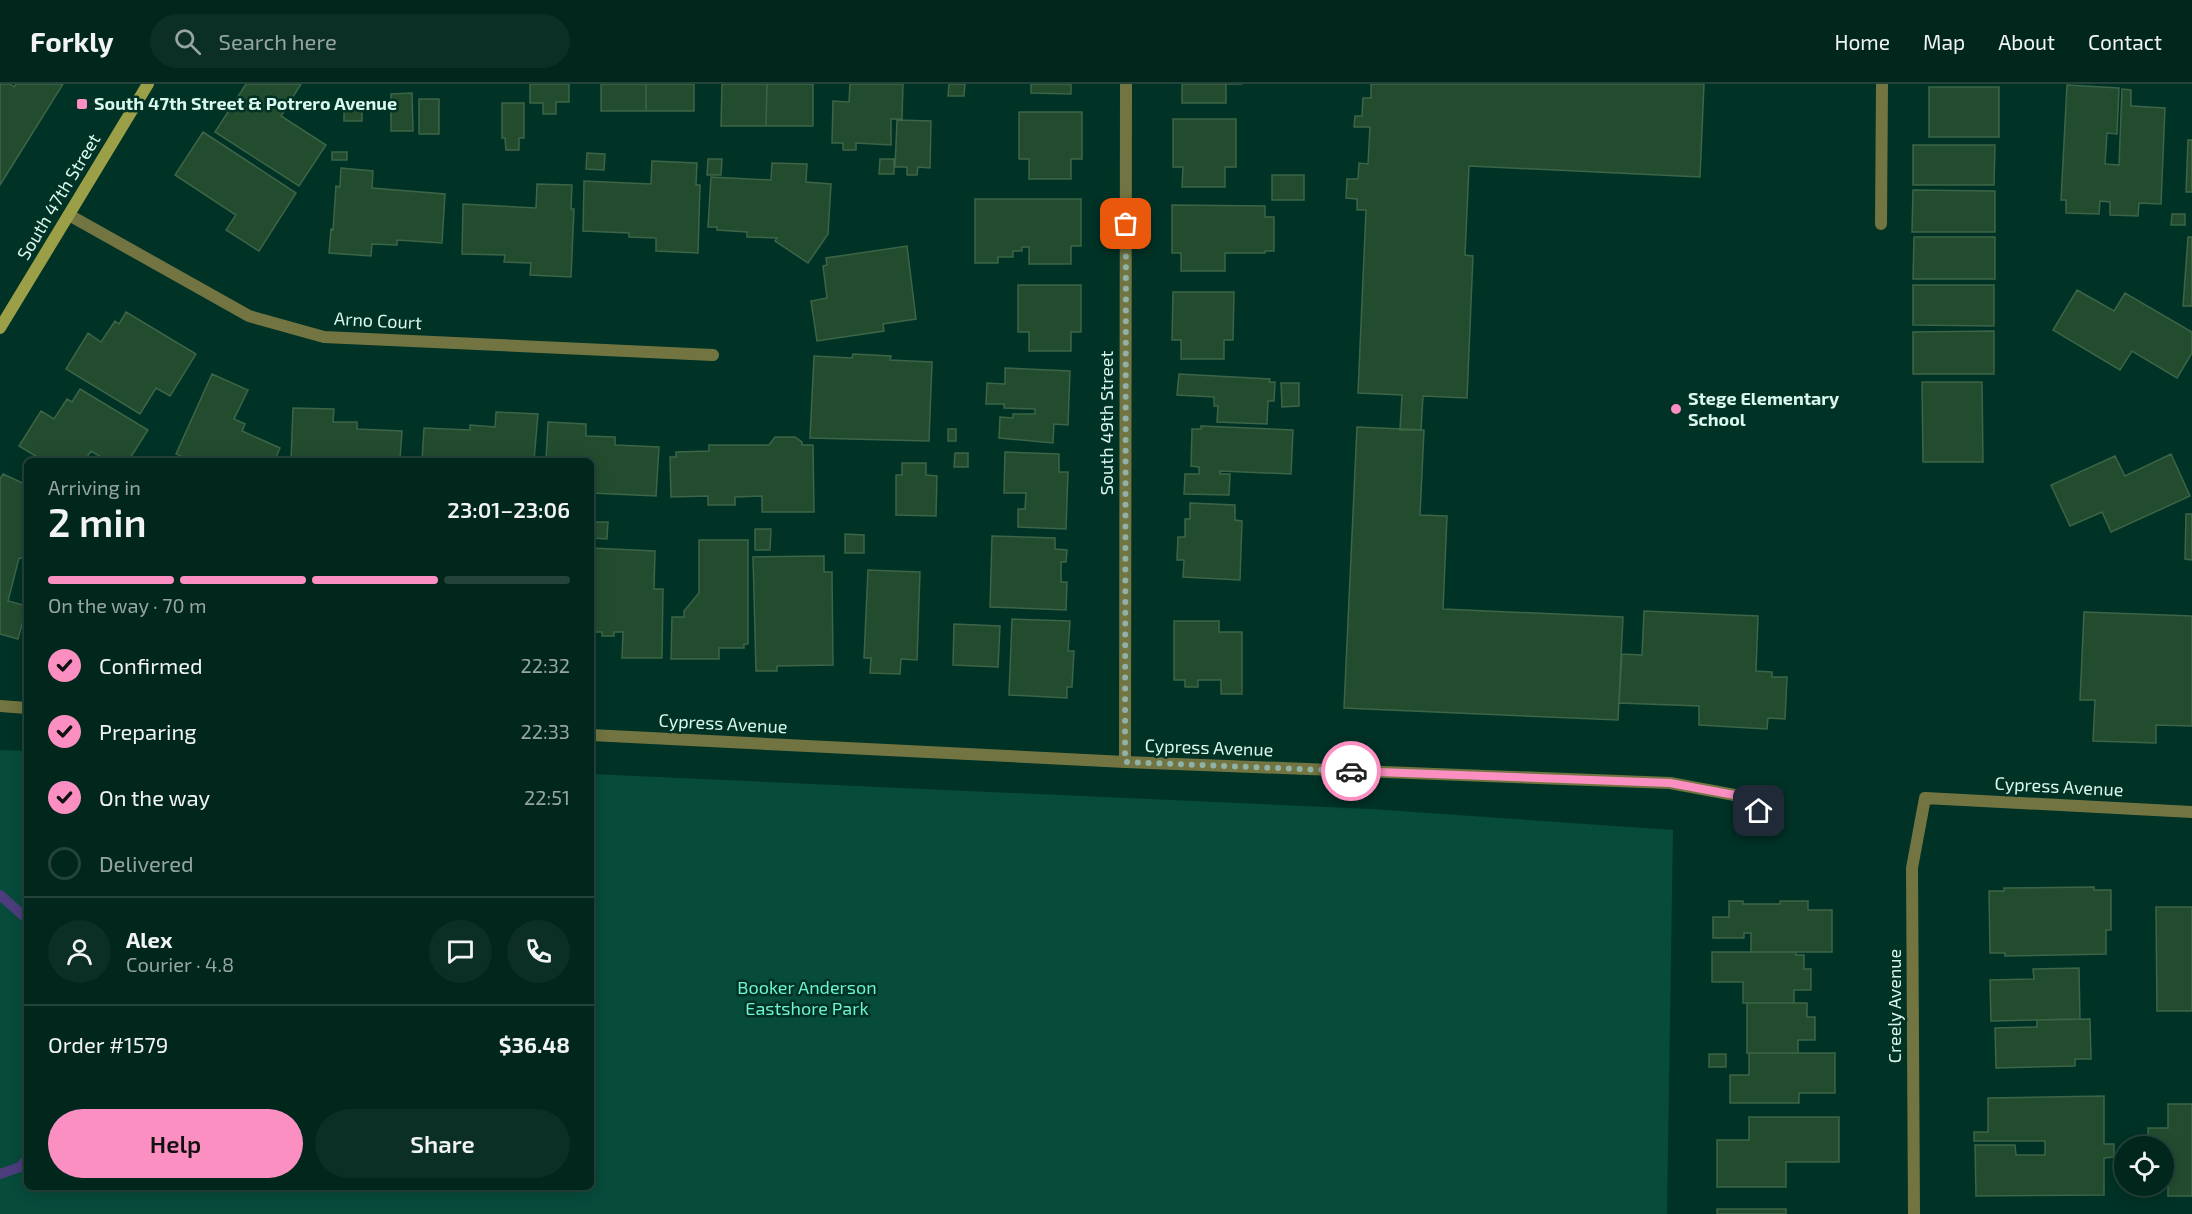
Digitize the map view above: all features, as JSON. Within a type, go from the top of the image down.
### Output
[{"type":"street","name":"South 47th Street","points":[[0,328],[148,84]]},
{"type":"street","name":"South 49th Street","points":[[1125,762],[1126,84]]},
{"type":"street","points":[[1881,224],[1882,84]]},
{"type":"street","name":"Arno Court","points":[[69,215],[249,316],[324,337],[713,355]]},
{"type":"street","points":[[0,706],[24,708]]},
{"type":"street","name":"Cypress Avenue","points":[[594,735],[1125,762],[1670,783],[1740,796],[1778,825]]},
{"type":"street","name":"Cypress Avenue","points":[[1925,798],[2192,812]]},
{"type":"street","name":"Creely Avenue","points":[[1914,1214],[1912,868],[1925,798]]},
{"type":"green space","name":"Booker Anderson Eastshore Park","points":[[0,750],[24,751],[24,1190],[594,1190],[594,774],[1371,809],[1673,830],[1667,1214],[0,1214]]},
{"type":"building","points":[[0,84],[10,84],[14,87],[16,84],[63,84],[0,185]]},
{"type":"building","points":[[246,84],[301,84],[281,116],[326,145],[299,186],[215,132]]},
{"type":"building","points":[[530,84],[569,84],[569,102],[556,102],[556,114],[543,114],[543,103],[530,103]]},
{"type":"building","points":[[601,84],[646,84],[646,111],[601,111]]},
{"type":"building","points":[[646,84],[694,84],[694,111],[646,111]]},
{"type":"building","points":[[722,84],[767,84],[766,126],[721,126]]},
{"type":"building","points":[[767,84],[813,84],[813,126],[766,126]]},
{"type":"building","points":[[850,84],[903,84],[902,119],[891,119],[891,145],[856,143],[856,150],[843,150],[843,143],[832,143],[833,101],[849,102]]},
{"type":"building","points":[[949,84],[965,84],[964,96],[948,96]]},
{"type":"building","points":[[1031,84],[1071,84],[1071,94],[1031,93]]},
{"type":"building","points":[[1182,84],[1226,84],[1226,103],[1182,103]]},
{"type":"building","points":[[1371,84],[1704,84],[1700,177],[1469,166],[1465,255],[1473,256],[1467,398],[1423,396],[1421,430],[1400,430],[1402,395],[1358,393],[1366,210],[1357,210],[1357,199],[1346,198],[1347,179],[1358,179],[1359,163],[1368,164],[1370,127],[1354,127],[1355,116],[1362,116],[1363,98],[1371,98]]},
{"type":"building","points":[[2067,85],[2119,88],[2117,134],[2107,133],[2105,164],[2119,165],[2122,89],[2131,90],[2131,106],[2165,108],[2161,204],[2139,203],[2138,216],[2110,215],[2110,202],[2100,201],[2099,214],[2066,213],[2066,200],[2061,200]]},
{"type":"building","points":[[1929,87],[1999,87],[1999,137],[1929,137]]},
{"type":"building","points":[[412,93],[413,131],[391,131],[391,94]]},
{"type":"building","points":[[419,99],[439,99],[439,134],[419,134]]},
{"type":"building","points":[[502,103],[524,103],[524,138],[519,138],[519,150],[506,150],[505,138],[502,138]]},
{"type":"building","points":[[344,106],[362,106],[362,121],[344,121]]},
{"type":"building","points":[[1019,112],[1082,112],[1082,159],[1071,159],[1071,179],[1029,179],[1029,159],[1019,159]]},
{"type":"building","points":[[1173,119],[1236,119],[1236,167],[1225,167],[1225,187],[1182,187],[1183,167],[1173,167]]},
{"type":"building","points":[[897,120],[931,121],[930,168],[918,167],[917,175],[907,175],[907,167],[895,167]]},
{"type":"building","points":[[203,132],[296,193],[259,251],[226,230],[236,215],[175,175]]},
{"type":"building","points":[[2188,140],[2192,140],[2192,192],[2186,192]]},
{"type":"building","points":[[1913,145],[1995,145],[1994,185],[1913,185]]},
{"type":"building","points":[[332,152],[347,152],[347,160],[332,160]]},
{"type":"building","points":[[587,153],[605,154],[604,170],[586,169]]},
{"type":"building","points":[[708,159],[722,159],[721,175],[707,175]]},
{"type":"building","points":[[880,159],[894,159],[894,174],[879,174]]},
{"type":"building","points":[[652,161],[697,163],[696,185],[700,185],[698,253],[656,251],[656,238],[629,237],[629,233],[583,231],[584,181],[651,184]]},
{"type":"building","points":[[772,163],[807,164],[806,182],[831,184],[828,234],[808,263],[775,241],[777,238],[747,237],[747,232],[717,230],[717,227],[708,227],[711,177],[771,180]]},
{"type":"building","points":[[341,168],[373,171],[372,188],[445,194],[442,243],[397,240],[397,245],[372,244],[371,256],[329,253],[336,186],[340,187]]},
{"type":"building","points":[[1272,175],[1304,175],[1304,200],[1272,200]]},
{"type":"building","points":[[537,184],[572,185],[571,209],[574,209],[571,277],[530,275],[531,263],[504,262],[505,255],[462,254],[463,204],[536,208]]},
{"type":"building","points":[[1913,190],[1995,191],[1995,232],[1912,232]]},
{"type":"building","points":[[975,199],[1081,199],[1081,246],[1071,246],[1071,264],[1029,264],[1029,247],[1022,247],[1022,251],[1013,251],[1013,257],[998,257],[998,263],[975,263]]},
{"type":"building","points":[[1172,205],[1265,206],[1265,217],[1274,217],[1274,251],[1225,253],[1225,271],[1181,271],[1181,253],[1172,253]]},
{"type":"building","points":[[2172,214],[2185,214],[2185,225],[2171,225]]},
{"type":"building","points":[[1914,237],[1995,237],[1995,279],[1913,279]]},
{"type":"building","points":[[2188,237],[2192,237],[2192,306],[2183,306]]},
{"type":"building","points":[[907,246],[916,319],[883,324],[884,331],[817,341],[811,301],[827,298],[823,266],[827,265],[826,258]]},
{"type":"building","points":[[1018,285],[1081,285],[1081,332],[1071,332],[1071,351],[1029,351],[1029,332],[1018,332]]},
{"type":"building","points":[[1913,285],[1994,285],[1994,326],[1913,325]]},
{"type":"building","points":[[2077,290],[2114,311],[2125,293],[2192,332],[2192,353],[2177,378],[2132,351],[2120,370],[2053,330]]},
{"type":"building","points":[[1173,292],[1234,292],[1233,340],[1224,340],[1224,359],[1181,359],[1181,340],[1172,340]]},
{"type":"building","points":[[126,312],[196,354],[170,396],[156,388],[140,414],[66,369],[88,333],[101,342],[115,321],[119,324]]},
{"type":"building","points":[[1994,331],[1994,374],[1913,374],[1913,332]]},
{"type":"building","points":[[853,354],[891,356],[890,360],[932,362],[929,441],[810,438],[814,356],[852,358]]},
{"type":"building","points":[[1005,368],[1070,371],[1068,425],[1054,424],[1053,443],[999,438],[1000,417],[1013,418],[1013,414],[1035,414],[1035,409],[1004,408],[1004,404],[986,404],[987,383],[1005,384]]},
{"type":"building","points":[[212,374],[248,390],[234,419],[245,424],[242,431],[280,448],[276,458],[185,458],[176,454]]},
{"type":"building","points":[[1179,374],[1270,379],[1269,382],[1275,382],[1274,401],[1268,401],[1267,424],[1217,422],[1218,406],[1214,406],[1214,397],[1177,395]]},
{"type":"building","points":[[1922,382],[1982,382],[1983,462],[1923,462]]},
{"type":"building","points":[[1281,383],[1299,383],[1299,406],[1282,407]]},
{"type":"building","points":[[80,389],[148,430],[130,458],[103,458],[91,451],[86,458],[39,458],[19,446],[41,411],[54,419],[67,399],[72,402]]},
{"type":"building","points":[[293,408],[334,409],[333,422],[357,422],[357,429],[402,431],[400,458],[291,458]]},
{"type":"building","points":[[496,412],[538,414],[534,458],[422,458],[424,428],[470,430],[470,425],[495,427]]},
{"type":"building","points":[[548,422],[586,424],[586,436],[615,437],[615,445],[659,447],[656,496],[594,493],[594,458],[546,458]]},
{"type":"building","points":[[1201,426],[1293,430],[1291,474],[1220,471],[1220,474],[1230,474],[1229,495],[1184,494],[1185,474],[1199,474],[1199,467],[1191,466],[1192,429],[1201,429]]},
{"type":"building","points":[[1357,427],[1424,430],[1420,515],[1447,516],[1443,609],[1623,617],[1618,720],[1344,708]]},
{"type":"building","points":[[948,429],[956,429],[956,441],[948,441]]},
{"type":"building","points":[[775,437],[795,437],[802,442],[802,445],[813,445],[814,512],[762,512],[762,496],[735,497],[735,505],[708,505],[708,496],[671,497],[670,457],[676,457],[676,452],[709,451],[709,445],[769,445]]},
{"type":"building","points":[[1005,452],[1059,454],[1059,472],[1068,472],[1066,529],[1018,527],[1018,509],[1025,509],[1026,493],[1004,493]]},
{"type":"building","points":[[955,453],[968,453],[968,467],[954,467]]},
{"type":"building","points":[[2171,454],[2190,496],[2111,532],[2102,512],[2070,526],[2051,485],[2115,456],[2125,476]]},
{"type":"building","points":[[902,463],[926,463],[926,475],[937,476],[936,516],[896,515],[896,475],[902,475]]},
{"type":"building","points":[[3,474],[24,484],[24,559],[19,558],[8,601],[24,605],[24,617],[18,639],[0,634],[0,479]]},
{"type":"building","points":[[1190,503],[1235,505],[1235,520],[1242,521],[1240,580],[1183,577],[1184,560],[1177,560],[1178,537],[1185,537],[1185,519],[1190,519]]},
{"type":"building","points":[[2186,514],[2192,514],[2192,560],[2185,559]]},
{"type":"building","points":[[594,522],[608,522],[607,539],[594,538]]},
{"type":"building","points":[[755,529],[771,529],[770,550],[755,550]]},
{"type":"building","points":[[845,534],[864,535],[864,553],[845,553]]},
{"type":"building","points":[[992,536],[1055,538],[1055,549],[1067,550],[1066,562],[1061,562],[1061,582],[1067,582],[1066,610],[990,607]]},
{"type":"building","points":[[699,540],[748,540],[748,644],[744,644],[744,648],[719,648],[719,659],[671,659],[672,617],[684,617],[684,611],[699,593]]},
{"type":"building","points":[[594,548],[655,551],[654,589],[663,589],[662,658],[622,658],[623,632],[614,632],[614,636],[602,636],[602,632],[594,632]]},
{"type":"building","points":[[824,556],[824,572],[832,572],[833,665],[777,666],[777,671],[756,671],[753,557]]},
{"type":"building","points":[[868,570],[920,572],[917,660],[901,659],[900,674],[870,673],[871,658],[864,658]]},
{"type":"building","points":[[1644,611],[1758,616],[1756,671],[1772,672],[1772,677],[1787,677],[1785,719],[1768,718],[1767,729],[1699,725],[1699,706],[1619,703],[1622,654],[1642,655]]},
{"type":"building","points":[[2084,612],[2192,616],[2192,726],[2156,725],[2156,743],[2093,741],[2095,700],[2080,700]]},
{"type":"building","points":[[1012,619],[1070,621],[1068,651],[1074,651],[1072,687],[1067,687],[1067,698],[1009,695]]},
{"type":"building","points":[[1174,621],[1219,621],[1219,632],[1242,632],[1242,694],[1221,694],[1221,680],[1198,680],[1198,687],[1185,687],[1185,680],[1174,680]]},
{"type":"building","points":[[954,624],[1000,626],[998,667],[953,665]]},
{"type":"building","points":[[2094,887],[2094,890],[2111,890],[2111,930],[2106,930],[2106,954],[2005,956],[2005,953],[1990,953],[1989,891],[2004,891],[2004,888]]},
{"type":"building","points":[[1729,901],[1743,901],[1743,904],[1780,904],[1780,901],[1808,901],[1808,910],[1832,910],[1832,952],[1751,952],[1751,933],[1744,933],[1744,938],[1713,938],[1713,917],[1729,917]]},
{"type":"building","points":[[2156,907],[2192,907],[2192,1011],[2157,1011]]},
{"type":"building","points":[[1712,952],[1796,952],[1796,955],[1804,955],[1804,969],[1811,969],[1811,990],[1794,990],[1794,1003],[1743,1003],[1743,982],[1712,982]]},
{"type":"building","points":[[2079,968],[2080,1019],[1991,1021],[1990,980],[2034,979],[2033,969]]},
{"type":"building","points":[[1747,1003],[1807,1003],[1807,1017],[1815,1017],[1815,1040],[1798,1040],[1798,1053],[1747,1053]]},
{"type":"building","points":[[2090,1019],[2091,1059],[2075,1059],[2075,1066],[1996,1068],[1995,1028],[2037,1027],[2037,1020]]},
{"type":"building","points":[[1749,1053],[1835,1053],[1835,1093],[1799,1093],[1799,1103],[1730,1103],[1730,1075],[1749,1075]]},
{"type":"building","points":[[1709,1054],[1726,1054],[1726,1067],[1709,1067]]},
{"type":"building","points":[[2104,1096],[2104,1144],[2114,1144],[2114,1157],[2104,1158],[2104,1195],[1976,1196],[1975,1145],[2015,1145],[2016,1155],[2045,1155],[2045,1141],[1974,1141],[1974,1132],[1988,1132],[1988,1098]]},
{"type":"building","points":[[2168,1104],[2192,1104],[2192,1196],[2174,1196],[2174,1136],[2148,1136],[2148,1128],[2168,1128]]},
{"type":"building","points":[[1749,1117],[1839,1117],[1839,1162],[1786,1162],[1786,1187],[1717,1187],[1717,1140],[1749,1140]]},
{"type":"building","points":[[1717,1209],[1786,1209],[1786,1214],[1717,1214]]},
{"type":"waterway","points":[[0,895],[24,916]]},
{"type":"waterway","points":[[0,1174],[20,1167],[24,1162]]},
{"type":"way so far","points":[[1126,224],[1125,762],[1351,771]]},
{"type":"place","name":"South 47th Street & Potrero Avenue","points":[[82,104]]},
{"type":"place","name":"Stege Elementary School","points":[[1676,409]]},
{"type":"route","points":[[1351,771],[1670,783],[1740,796],[1759,811]]}]
